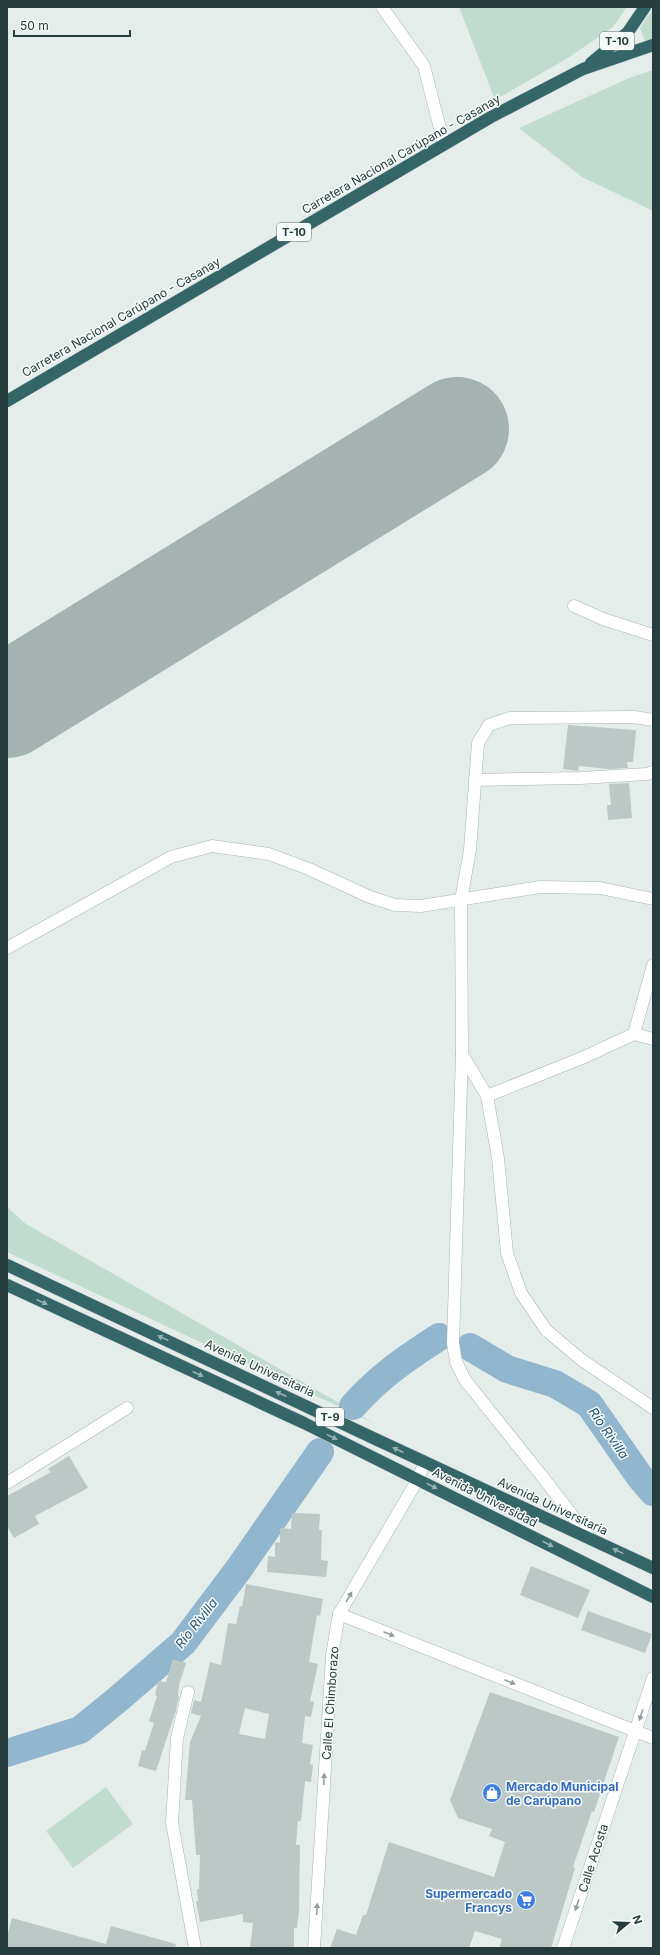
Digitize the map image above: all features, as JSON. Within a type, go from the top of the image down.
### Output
[{"type":"highway","name":"Carretera Nacional Carúpano - Casanay","points":[[583,69],[628,32],[645,7]]},
{"type":"highway","name":"Carretera Nacional Carúpano - Casanay","points":[[7,401],[444,144],[583,69],[653,45]]},
{"type":"highway","name":"Avenida Universitaria","points":[[7,1265],[425,1462],[588,1536],[653,1568]]},
{"type":"highway","name":"Avenida Universidad","points":[[7,1285],[304,1423],[653,1597]]},
{"type":"street","points":[[382,7],[424,66],[444,144]]},
{"type":"street","points":[[574,606],[603,619],[653,635]]},
{"type":"street","points":[[588,1536],[549,1485],[464,1380],[456,1362],[453,1343],[462,1054],[461,900],[470,850],[478,743],[489,725],[510,718],[634,717],[653,720]]},
{"type":"street","points":[[475,780],[580,778],[647,774],[653,772]]},
{"type":"street","points":[[7,948],[172,857],[212,846],[269,854],[309,868],[370,897],[395,904],[421,906],[540,887],[600,888],[653,899]]},
{"type":"street","points":[[634,1034],[653,965]]},
{"type":"street","points":[[487,1096],[582,1058],[634,1034],[653,1039]]},
{"type":"street","points":[[462,1054],[487,1096],[498,1158],[507,1253],[521,1293],[546,1330],[583,1361],[653,1408]]},
{"type":"street","points":[[7,1483],[127,1408]]},
{"type":"street","name":"Calle El Chimborazo","points":[[314,1948],[332,1655],[339,1614],[418,1479],[425,1462]]},
{"type":"street","points":[[339,1614],[653,1738]]},
{"type":"street","name":"Calle Acosta","points":[[563,1948],[653,1678]]},
{"type":"street","points":[[188,1692],[177,1738],[172,1823],[195,1948]]},
{"type":"green space","points":[[459,7],[627,7],[613,27],[568,58],[495,100]]},
{"type":"green space","points":[[653,9],[653,38],[645,41],[640,28]]},
{"type":"green space","points":[[653,70],[653,211],[582,177],[519,128],[629,78]]},
{"type":"green space","points":[[7,1207],[26,1224],[376,1424],[7,1252]]},
{"type":"green space","points":[[106,1787],[133,1824],[73,1868],[46,1831]]},
{"type":"building","points":[[568,725],[636,730],[633,762],[627,762],[628,768],[608,769],[579,766],[578,771],[563,769]]},
{"type":"building","points":[[629,783],[632,818],[608,820],[607,805],[611,805],[609,784]]},
{"type":"building","points":[[69,1456],[88,1488],[35,1516],[39,1524],[14,1538],[7,1526],[7,1496],[51,1472],[48,1469]]},
{"type":"building","points":[[292,1513],[320,1514],[319,1530],[322,1530],[321,1560],[328,1561],[326,1577],[267,1572],[268,1556],[275,1557],[275,1542],[280,1543],[280,1528],[291,1529]]},
{"type":"building","points":[[531,1566],[590,1590],[578,1618],[520,1595]]},
{"type":"building","points":[[246,1584],[323,1599],[320,1616],[317,1615],[309,1662],[318,1664],[310,1701],[314,1702],[311,1717],[305,1716],[302,1743],[313,1745],[310,1764],[313,1765],[311,1782],[305,1781],[301,1821],[298,1821],[296,1845],[300,1845],[299,1910],[297,1928],[294,1928],[294,1948],[250,1948],[253,1923],[243,1922],[243,1914],[200,1922],[196,1901],[198,1901],[197,1889],[199,1889],[200,1855],[196,1855],[192,1800],[185,1800],[190,1742],[201,1716],[191,1713],[194,1700],[201,1702],[210,1662],[221,1665],[228,1623],[236,1624],[240,1606],[242,1607]],"holes":[[[245,1708],[269,1714],[265,1739],[239,1734]]]},
{"type":"building","points":[[588,1611],[652,1634],[645,1653],[581,1630]]},
{"type":"building","points":[[173,1659],[186,1663],[179,1685],[179,1697],[176,1710],[156,1771],[138,1766],[142,1750],[145,1751],[154,1723],[149,1721],[157,1696],[155,1695],[158,1681],[166,1682]]},
{"type":"building","points":[[490,1692],[619,1737],[594,1812],[592,1811],[573,1867],[575,1868],[551,1948],[499,1948],[502,1939],[475,1931],[469,1948],[330,1948],[337,1929],[356,1935],[363,1915],[366,1915],[389,1842],[494,1877],[505,1842],[489,1836],[492,1829],[458,1818],[450,1800]]},
{"type":"building","points":[[12,1918],[106,1944],[111,1926],[176,1944],[175,1948],[7,1948],[7,1937]]},
{"type":"waterway","name":"Río Rivilla","points":[[353,1406],[393,1368],[439,1337]]},
{"type":"waterway","name":"Río Rivilla","points":[[470,1347],[507,1369],[555,1384],[589,1404],[640,1477],[653,1492]]},
{"type":"waterway","name":"Río Rivilla","points":[[7,1753],[80,1730],[183,1643],[238,1570],[320,1452]]},
{"type":"runway","points":[[7,706],[457,429]]},
{"type":"place","name":"Mercado Municipal de Carúpano","points":[[492,1793]]},
{"type":"place","name":"Supermercado Francys","points":[[526,1900]]}]
